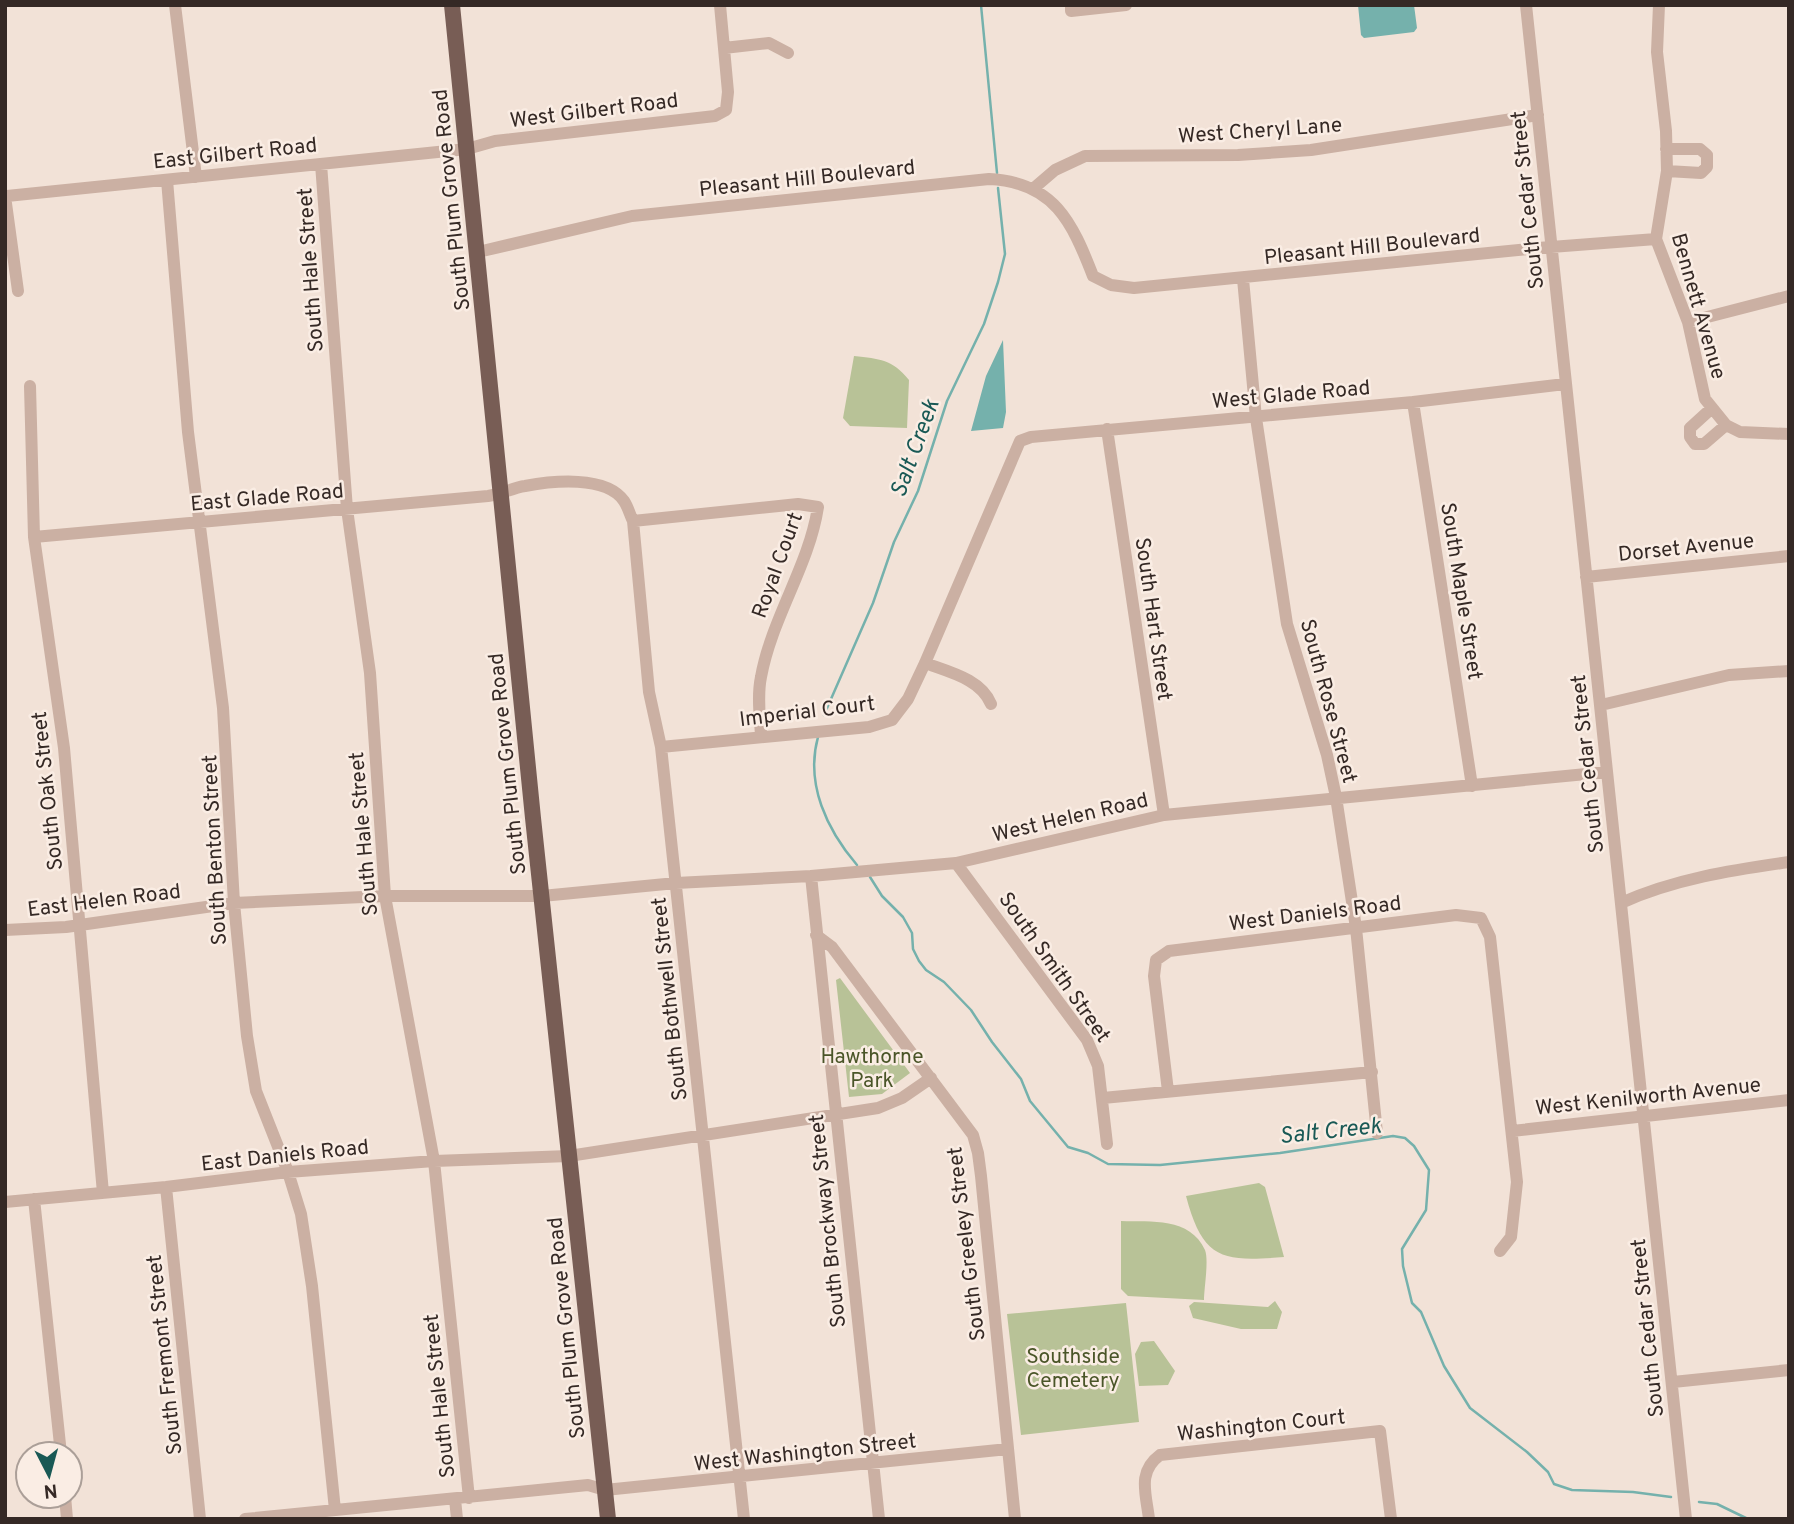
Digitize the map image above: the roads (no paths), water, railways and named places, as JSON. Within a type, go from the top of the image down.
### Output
[{"type":"main road","name":"South Plum Grove Road","points":[[452,5],[608,1519]]},
{"type":"street","points":[[175,5],[196,177]]},
{"type":"street","points":[[720,5],[724,48],[769,43],[788,52]]},
{"type":"street","points":[[1070,5],[1071,11],[1126,5]]},
{"type":"street","name":"South Cedar Street","points":[[1526,5],[1686,1519]]},
{"type":"street","name":"Bennett Avenue","points":[[1659,5],[1657,52],[1667,171],[1656,239],[1688,322],[1705,399],[1726,425],[1704,444],[1695,444],[1690,437],[1690,428],[1712,408]]},
{"type":"street","name":"West Gilbert Road","points":[[467,149],[495,141],[715,116],[726,110],[729,92],[724,48]]},
{"type":"street","name":"West Cheryl Lane","points":[[1034,188],[1055,170],[1085,156],[1238,155],[1311,150],[1538,115]]},
{"type":"street","name":"East Gilbert Road","points":[[6,196],[467,149]]},
{"type":"street","points":[[1666,149],[1700,149],[1707,155],[1707,167],[1701,173],[1667,171]]},
{"type":"street","name":"South Hale Street","points":[[321,164],[347,509],[370,673],[385,896],[434,1161],[469,1497]]},
{"type":"street","name":"Pleasant Hill Boulevard","points":[[478,252],[610,220],[989,179],[1009,180],[1034,188],[1062,212],[1085,254],[1089,281],[1134,288],[1656,239]]},
{"type":"street","name":"South Benton Street","points":[[167,180],[188,432],[223,708],[234,903],[252,1068],[257,1091],[302,1214],[335,1510]]},
{"type":"street","points":[[6,196],[18,292]]},
{"type":"street","name":"South Rose Street","points":[[1243,279],[1256,418],[1287,624],[1327,755],[1336,797],[1356,928],[1377,1133]]},
{"type":"street","points":[[1688,322],[1789,296]]},
{"type":"street","name":"West Glade Road","points":[[1020,442],[1031,437],[1256,418],[1565,384]]},
{"type":"street","name":"South Oak Street","points":[[30,386],[34,537],[64,748],[103,1193]]},
{"type":"street","name":"South Maple Street","points":[[1413,402],[1472,786]]},
{"type":"street","points":[[1726,425],[1740,432],[1789,434]]},
{"type":"street","name":"South Hart Street","points":[[1107,429],[1164,815]]},
{"type":"street","name":"Imperial Court","points":[[661,747],[869,727],[892,720],[908,699],[925,663],[1020,442]]},
{"type":"street","name":"South Bothwell Street","points":[[502,494],[523,486],[585,481],[605,486],[623,499],[633,522],[649,692],[661,747],[744,1519]]},
{"type":"street","name":"East Glade Road","points":[[34,537],[502,494]]},
{"type":"street","name":"Royal Court","points":[[633,522],[798,504],[818,507],[815,530],[767,648],[760,680],[761,736]]},
{"type":"street","name":"Dorset Avenue","points":[[1586,577],[1789,556]]},
{"type":"street","points":[[925,663],[965,679],[987,693],[991,704]]},
{"type":"street","points":[[1601,705],[1729,675],[1789,671]]},
{"type":"street","name":"West Helen Road","points":[[542,896],[676,883],[811,876],[956,863],[1164,815],[1607,772]]},
{"type":"street","points":[[1621,903],[1652,889],[1737,869],[1789,862]]},
{"type":"street","name":"South Smith Street","points":[[956,863],[1087,1040],[1098,1066],[1107,1143]]},
{"type":"street","name":"South Brockway Street","points":[[811,876],[879,1519]]},
{"type":"street","name":"East Helen Road","points":[[5,930],[79,925],[234,903],[385,896],[542,896]]},
{"type":"street","name":"West Daniels Road","points":[[1168,1091],[1154,976],[1156,960],[1169,951],[1455,915],[1481,918],[1490,937],[1512,1131]]},
{"type":"street","name":"South Greeley Street","points":[[817,935],[832,947],[973,1135],[978,1153],[1015,1519]]},
{"type":"street","points":[[1102,1098],[1372,1072]]},
{"type":"street","points":[[569,1156],[891,1104],[931,1078]]},
{"type":"street","name":"West Kenilworth Avenue","points":[[1512,1131],[1789,1100]]},
{"type":"street","points":[[1500,1251],[1511,1237],[1517,1182],[1512,1131]]},
{"type":"street","name":"East Daniels Road","points":[[5,1202],[288,1172],[434,1161],[569,1156]]},
{"type":"street","name":"South Fremont Street","points":[[166,1187],[200,1519]]},
{"type":"street","points":[[34,1199],[60,1440]]},
{"type":"street","points":[[1673,1382],[1789,1370]]},
{"type":"street","name":"Washington Court","points":[[1149,1519],[1145,1476],[1148,1464],[1160,1455],[1380,1432],[1391,1519]]},
{"type":"street","name":"West Washington Street","points":[[245,1519],[588,1485],[605,1490],[740,1478],[1008,1449]]},
{"type":"street","points":[[455,1499],[457,1519]]},
{"type":"water","points":[[1358,5],[1414,5],[1417,28],[1414,32],[1364,38],[1361,35]]},
{"type":"water","points":[[1003,340],[1006,412],[1003,428],[971,431],[986,376]]},
{"type":"waterway","name":"Salt Creek","points":[[981,5],[997,173]]},
{"type":"waterway","name":"Salt Creek","points":[[824,715],[873,603],[894,542],[918,491],[947,401],[984,324],[998,282],[1005,254],[998,188]]},
{"type":"waterway","name":"Salt Creek","points":[[818,737],[814,772],[821,806],[836,837],[857,865]]},
{"type":"waterway","name":"Salt Creek","points":[[870,877],[882,896],[903,917],[912,933],[913,949],[919,961],[971,1010],[1021,1079],[1030,1101],[1068,1147],[1088,1153],[1108,1164],[1160,1165],[1280,1153],[1393,1136],[1405,1138],[1414,1146],[1429,1170],[1426,1210],[1402,1249],[1403,1266],[1412,1303],[1421,1312],[1444,1366],[1470,1408],[1527,1452],[1548,1472],[1554,1484],[1572,1490],[1633,1492],[1671,1497]]},
{"type":"waterway","name":"Salt Creek","points":[[1699,1502],[1717,1504],[1748,1519]]},
{"type":"waterway","name":"Salt Creek","points":[[1773,1519],[1779,1519]]},
{"type":"park label","name":"Hawthorne Park","points":[[872,1068]]},
{"type":"park label","name":"Southside Cemetery","points":[[1073,1368]]}]
